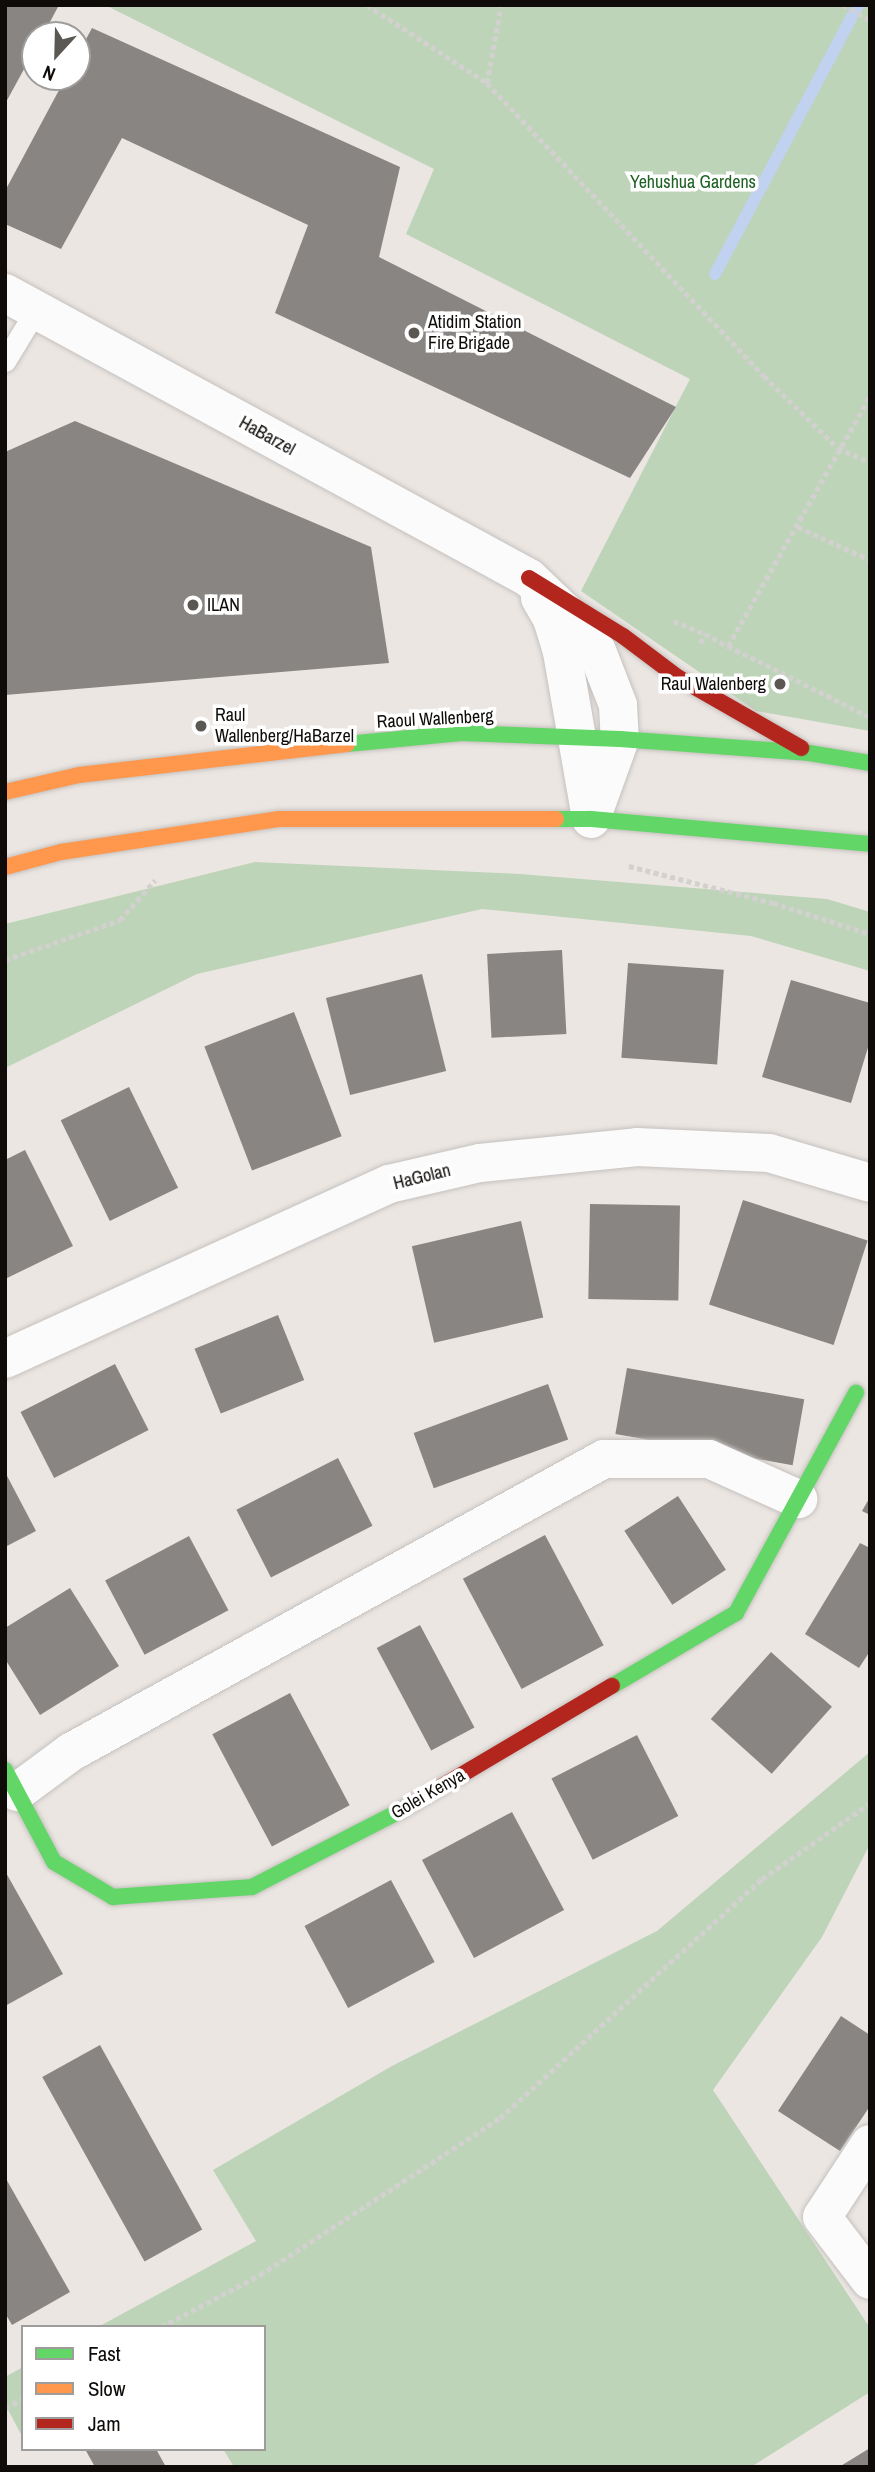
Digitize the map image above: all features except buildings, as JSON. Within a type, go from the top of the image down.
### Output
[{"type":"street","name":"HaBarzel","points":[[21,302],[529,578],[574,621],[597,651],[618,705],[620,739],[591,820]]},
{"type":"street","points":[[529,578],[622,636],[679,678],[809,753]]},
{"type":"street","points":[[529,578],[552,619],[562,652],[574,737],[591,820]]},
{"type":"street","name":"Raoul Wallenberg","points":[[5,792],[79,775],[253,753],[461,733],[620,739],[809,753],[870,763]]},
{"type":"street","points":[[5,867],[61,852],[280,819],[591,820],[870,844]]},
{"type":"street","name":"HaGolan","points":[[5,1359],[390,1184],[480,1163],[637,1147],[769,1153],[870,1183]]},
{"type":"street","name":"Golei Kenya","points":[[798,1499],[709,1459],[604,1459],[71,1752],[11,1781],[54,1862],[113,1897],[252,1887],[396,1814],[736,1613],[856,1393]]},
{"type":"street","points":[[870,2144],[822,2217],[870,2280]]},
{"type":"lane","points":[[5,361],[21,302]]},
{"type":"path","points":[[367,5],[487,83],[764,376],[838,448],[870,462]]},
{"type":"path","points":[[487,83],[501,5]]},
{"type":"path","points":[[843,5],[870,20]]},
{"type":"path","points":[[728,646],[798,527],[838,448],[870,396]]},
{"type":"path","points":[[798,527],[870,560]]},
{"type":"path","points":[[679,678],[705,634],[870,717]]},
{"type":"path","points":[[5,960],[120,920],[197,832]]},
{"type":"path","points":[[626,865],[773,903],[870,934]]},
{"type":"path","points":[[165,2325],[260,2275],[500,2118],[762,1879],[870,1803]]},
{"type":"path","points":[[5,2408],[21,2400]]},
{"type":"green space","name":"Yehushua Gardens","points":[[105,5],[870,5],[870,731],[756,711],[581,591],[690,379],[406,234],[434,169]]},
{"type":"green space","points":[[255,862],[520,874],[827,899],[870,912],[870,971],[751,936],[482,909],[197,974],[5,1068],[5,924]]},
{"type":"green space","points":[[870,1752],[870,1844],[822,1937],[713,2090],[870,2328],[870,2392],[751,2467],[234,2467],[224,2451],[266,2451],[266,2325],[102,2325],[256,2241],[213,2170],[392,2066],[657,1931]]},
{"type":"green space","points":[[21,2368],[21,2434],[5,2404],[5,2377]]},
{"type":"waterway","points":[[715,274],[858,5]]},
{"type":"traffic: fast","points":[[347,744],[461,733],[620,739],[809,753],[870,763]]},
{"type":"traffic: fast","points":[[556,819],[591,819],[870,844]]},
{"type":"traffic: fast","points":[[612,1686],[736,1613],[856,1393]]},
{"type":"traffic: fast","points":[[5,1770],[54,1862],[113,1897],[252,1887],[402,1810]]},
{"type":"traffic: slow","points":[[5,792],[79,775],[347,744]]},
{"type":"traffic: slow","points":[[5,867],[61,852],[280,819],[556,819]]},
{"type":"traffic: jam","points":[[529,578],[623,636],[679,678],[801,748]]},
{"type":"traffic: jam","points":[[402,1810],[612,1686]]},
{"type":"place","name":"Atidim Station Fire Brigade","points":[[414,333]]},
{"type":"place","name":"ILAN","points":[[193,605]]},
{"type":"place","name":"Raul Walenberg","points":[[780,684]]},
{"type":"place","name":"Raul Wallenberg/HaBarzel","points":[[201,726]]}]
